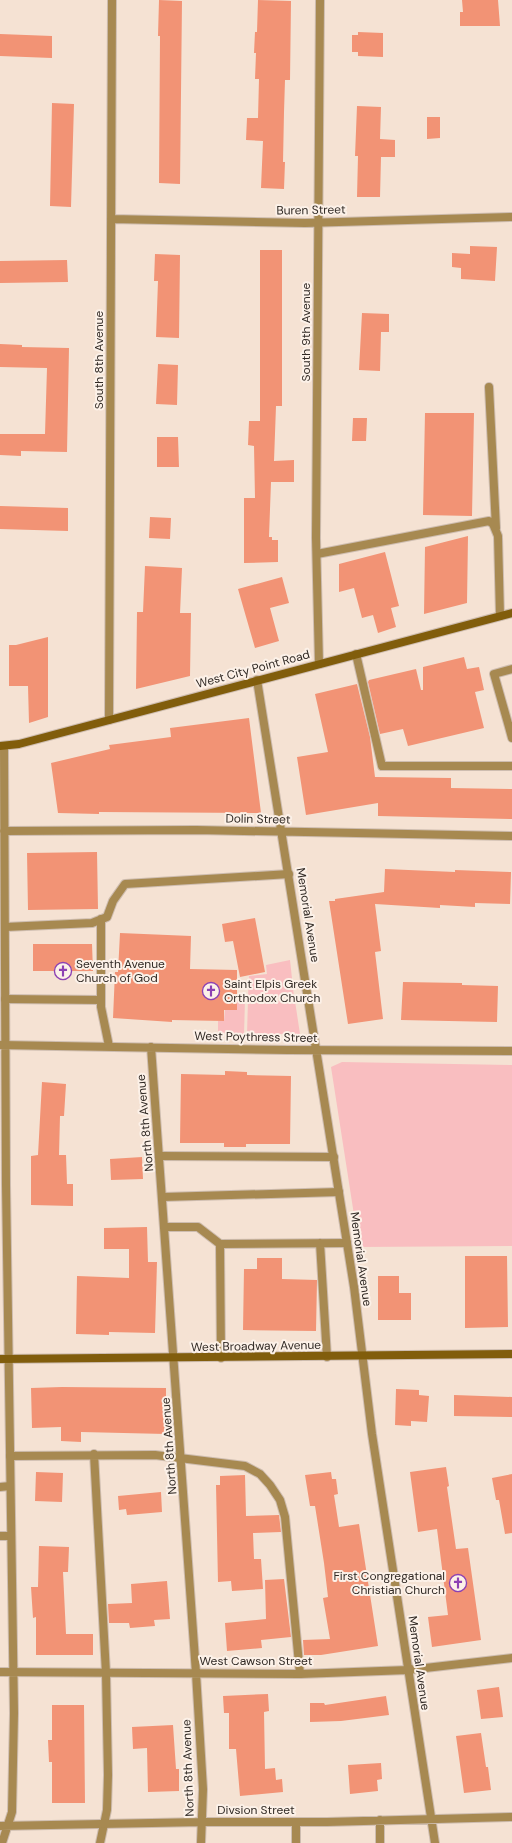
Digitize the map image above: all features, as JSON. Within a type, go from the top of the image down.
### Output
[{"type":"street","name":"South 8th Avenue","points":[[109,720],[112,0]]},
{"type":"street","name":"South 9th Avenue","points":[[319,664],[317,554],[320,0]]},
{"type":"street","name":"Buren Street","points":[[111,219],[318,222],[512,217]]},
{"type":"street","points":[[489,387],[496,529],[498,536],[500,616]]},
{"type":"street","points":[[317,554],[489,521],[496,529]]},
{"type":"street","name":"West City Point Road","points":[[2,746],[19,744],[512,613]]},
{"type":"street","points":[[356,654],[382,766],[512,766]]},
{"type":"street","points":[[512,669],[494,674],[512,738]]},
{"type":"street","name":"Memorial Avenue","points":[[258,680],[334,1157],[363,1357],[372,1434],[435,1843]]},
{"type":"street","points":[[2,746],[4,831],[2,840],[5,927],[5,999],[3,1045],[4,1259],[9,1359],[13,1672],[12,1812],[4,1826],[2,1843]]},
{"type":"street","name":"Dolin Street","points":[[4,831],[196,830],[512,836]]},
{"type":"street","points":[[5,927],[92,923],[101,920],[107,916],[113,901],[125,884],[289,874]]},
{"type":"street","points":[[101,920],[100,1000],[109,1046]]},
{"type":"street","points":[[5,999],[100,1000]]},
{"type":"street","name":"West Poythress Street","points":[[3,1045],[317,1050],[512,1051]]},
{"type":"street","name":"North 8th Avenue","points":[[151,1047],[175,1358],[196,1673],[203,1789],[201,1843]]},
{"type":"street","points":[[160,1156],[334,1157]]},
{"type":"street","points":[[163,1197],[339,1192]]},
{"type":"street","points":[[165,1227],[198,1227],[220,1244],[347,1243]]},
{"type":"street","points":[[320,1243],[326,1357]]},
{"type":"street","points":[[220,1244],[221,1358]]},
{"type":"street","name":"West Broadway Avenue","points":[[0,1359],[363,1357],[512,1354]]},
{"type":"street","points":[[10,1456],[94,1454],[155,1455],[245,1466],[260,1474],[270,1485],[280,1500],[285,1518],[300,1674]]},
{"type":"street","points":[[94,1454],[106,1673],[108,1775],[107,1810],[100,1843]]},
{"type":"street","points":[[0,1486],[10,1486]]},
{"type":"street","points":[[0,1536],[11,1536]]},
{"type":"street","name":"West Cawson Street","points":[[0,1672],[300,1674],[408,1670],[512,1658]]},
{"type":"street","name":"Divsion Street","points":[[4,1826],[104,1823],[296,1822],[512,1817]]},
{"type":"street","points":[[380,1820],[380,1843]]},
{"type":"street","points":[[296,1822],[296,1843]]},
{"type":"shaded area","points":[[290,960],[294,997],[248,996],[249,976],[267,974],[266,965]]},
{"type":"shaded area","points":[[237,1000],[245,1000],[244,1034],[218,1033],[218,1021],[224,1021],[225,1010],[236,1010]]},
{"type":"shaded area","points":[[248,1000],[295,1001],[300,1034],[247,1034]]},
{"type":"shaded area","points":[[342,1062],[512,1065],[512,1246],[359,1247],[331,1067]]},
{"type":"building","points":[[159,0],[182,1],[180,184],[159,183]]},
{"type":"building","points":[[258,0],[291,1],[290,80],[285,80],[283,162],[285,162],[284,189],[261,188],[263,141],[246,140],[247,118],[258,118],[259,79],[255,79],[256,53],[254,53],[255,32],[257,32]]},
{"type":"building","points":[[462,0],[498,0],[500,26],[460,26],[460,12],[463,12]]},
{"type":"building","points":[[358,32],[383,33],[383,57],[358,56],[358,52],[352,52],[352,35],[358,35]]},
{"type":"building","points":[[0,34],[52,36],[52,58],[0,56]]},
{"type":"building","points":[[52,103],[74,104],[71,207],[50,206]]},
{"type":"building","points":[[357,106],[381,107],[380,139],[395,140],[395,157],[381,157],[380,197],[357,197],[358,156],[355,156]]},
{"type":"building","points":[[427,117],[440,117],[440,138],[427,139]]},
{"type":"building","points":[[470,246],[497,247],[495,281],[461,279],[461,268],[452,267],[452,253],[470,254]]},
{"type":"building","points":[[260,250],[282,250],[282,406],[276,406],[274,461],[294,460],[294,482],[271,482],[269,537],[272,537],[272,540],[278,540],[278,562],[244,563],[244,498],[255,498],[254,446],[248,445],[249,421],[260,421]]},
{"type":"building","points":[[155,254],[180,255],[179,338],[156,337],[158,281],[154,281]]},
{"type":"building","points":[[67,260],[68,282],[0,283],[0,261]]},
{"type":"building","points":[[362,313],[389,314],[389,332],[381,332],[380,371],[359,370]]},
{"type":"building","points":[[0,344],[22,345],[22,347],[69,348],[67,452],[21,451],[21,456],[0,455],[0,434],[45,434],[47,368],[0,367]]},
{"type":"building","points":[[158,364],[178,365],[177,405],[156,404]]},
{"type":"building","points":[[425,413],[474,413],[472,516],[423,515]]},
{"type":"building","points":[[353,418],[367,418],[366,441],[352,441]]},
{"type":"building","points":[[157,437],[178,437],[179,467],[157,467]]},
{"type":"building","points":[[0,506],[68,508],[68,531],[0,529]]},
{"type":"building","points":[[150,517],[171,518],[170,539],[149,538]]},
{"type":"building","points":[[468,536],[467,603],[424,614],[425,547]]},
{"type":"building","points":[[385,552],[399,606],[391,608],[396,627],[378,633],[373,615],[362,618],[354,588],[339,592],[339,564]]},
{"type":"building","points":[[145,566],[182,568],[180,613],[191,613],[190,676],[136,689],[137,612],[143,612]]},
{"type":"building","points":[[282,577],[289,603],[270,608],[279,641],[255,648],[238,589]]},
{"type":"building","points":[[48,637],[48,717],[29,723],[28,686],[9,686],[9,645],[16,645]]},
{"type":"building","points":[[464,657],[467,669],[479,667],[484,690],[475,692],[484,728],[408,746],[403,729],[380,734],[368,682],[369,680],[416,669],[421,690],[423,690],[423,667]]},
{"type":"building","points":[[357,684],[370,737],[375,777],[451,778],[451,788],[512,789],[512,819],[378,816],[378,803],[306,815],[297,757],[328,752],[315,694]]},
{"type":"building","points":[[249,718],[261,813],[58,813],[51,763],[110,749],[109,745],[171,737],[170,728]]},
{"type":"building","points":[[97,852],[98,909],[28,910],[27,853]]},
{"type":"building","points":[[385,869],[455,872],[455,870],[511,872],[510,904],[475,903],[475,907],[440,905],[440,908],[375,904],[381,951],[375,952],[383,1019],[348,1024],[329,901],[384,892]]},
{"type":"building","points":[[255,918],[265,972],[240,977],[233,941],[225,942],[222,924]]},
{"type":"building","points":[[120,933],[191,936],[190,969],[237,970],[237,1010],[224,1010],[224,1021],[172,1020],[172,1022],[113,1018],[115,972],[118,972]]},
{"type":"building","points":[[33,944],[92,944],[93,971],[33,971]]},
{"type":"building","points":[[403,982],[462,983],[462,985],[498,986],[497,1022],[401,1020]]},
{"type":"building","points":[[225,1071],[247,1072],[247,1075],[291,1076],[290,1144],[246,1144],[246,1147],[224,1147],[224,1143],[180,1143],[181,1074],[225,1075]]},
{"type":"building","points":[[42,1082],[66,1084],[64,1116],[60,1116],[59,1155],[66,1155],[67,1184],[73,1184],[73,1206],[31,1205],[31,1156],[38,1155]]},
{"type":"building","points":[[142,1157],[143,1179],[111,1180],[110,1159]]},
{"type":"building","points":[[147,1227],[148,1262],[157,1262],[155,1333],[109,1332],[109,1335],[76,1334],[77,1276],[129,1278],[129,1249],[104,1249],[104,1228]]},
{"type":"building","points":[[465,1256],[507,1256],[508,1327],[465,1328]]},
{"type":"building","points":[[257,1258],[282,1258],[282,1279],[317,1280],[316,1331],[243,1330],[244,1269],[257,1269]]},
{"type":"building","points":[[378,1276],[399,1276],[399,1293],[411,1293],[411,1320],[378,1320]]},
{"type":"building","points":[[31,1388],[166,1388],[166,1434],[81,1432],[81,1442],[61,1441],[61,1427],[32,1428]]},
{"type":"building","points":[[396,1389],[419,1390],[419,1395],[429,1396],[427,1422],[411,1421],[411,1426],[395,1425]]},
{"type":"building","points":[[454,1395],[512,1397],[512,1417],[454,1416]]},
{"type":"building","points":[[446,1467],[449,1486],[447,1487],[456,1549],[468,1548],[481,1640],[432,1647],[428,1617],[448,1615],[437,1529],[418,1532],[410,1472]]},
{"type":"building","points":[[36,1472],[63,1473],[62,1502],[35,1501]]},
{"type":"building","points":[[331,1472],[332,1479],[336,1479],[338,1494],[334,1495],[339,1527],[359,1524],[378,1646],[321,1655],[304,1655],[303,1640],[330,1639],[323,1598],[328,1597],[324,1563],[315,1506],[310,1506],[305,1475]]},
{"type":"building","points":[[512,1474],[512,1533],[505,1534],[499,1500],[496,1500],[492,1478]]},
{"type":"building","points":[[245,1475],[246,1516],[279,1515],[281,1532],[253,1533],[254,1559],[261,1559],[263,1589],[232,1591],[231,1581],[218,1582],[216,1485],[220,1485],[220,1476]]},
{"type":"building","points":[[161,1492],[162,1512],[127,1515],[126,1509],[119,1510],[118,1496]]},
{"type":"building","points":[[39,1546],[69,1547],[68,1572],[63,1572],[66,1634],[93,1634],[93,1655],[36,1655],[36,1617],[33,1618],[31,1587],[38,1587]]},
{"type":"building","points":[[284,1579],[291,1637],[261,1640],[262,1648],[227,1651],[225,1623],[266,1619],[265,1580]]},
{"type":"building","points":[[167,1581],[170,1619],[154,1620],[155,1626],[130,1628],[129,1623],[109,1623],[108,1604],[132,1603],[131,1584]]},
{"type":"building","points":[[499,1687],[503,1717],[481,1719],[477,1690]]},
{"type":"building","points":[[268,1694],[269,1711],[264,1712],[265,1769],[275,1768],[276,1780],[282,1779],[283,1792],[240,1796],[236,1749],[229,1749],[229,1713],[224,1713],[223,1696]]},
{"type":"building","points":[[386,1696],[389,1715],[341,1721],[310,1722],[310,1703],[324,1703],[325,1705]]},
{"type":"building","points":[[52,1705],[84,1705],[85,1803],[52,1803],[52,1762],[49,1762],[48,1740],[52,1740]]},
{"type":"building","points":[[173,1725],[176,1769],[179,1769],[179,1791],[148,1792],[147,1748],[133,1749],[132,1727]]},
{"type":"building","points":[[481,1733],[491,1790],[464,1793],[456,1736]]},
{"type":"building","points":[[381,1763],[382,1779],[377,1780],[378,1791],[350,1794],[348,1765]]},
{"type":"place","name":"Seventh Avenue Church of God","points":[[63,971]]},
{"type":"place","name":"Saint Elpis Greek Orthodox Church","points":[[211,991]]},
{"type":"place","name":"First Congregational Christian Church","points":[[458,1583]]}]
